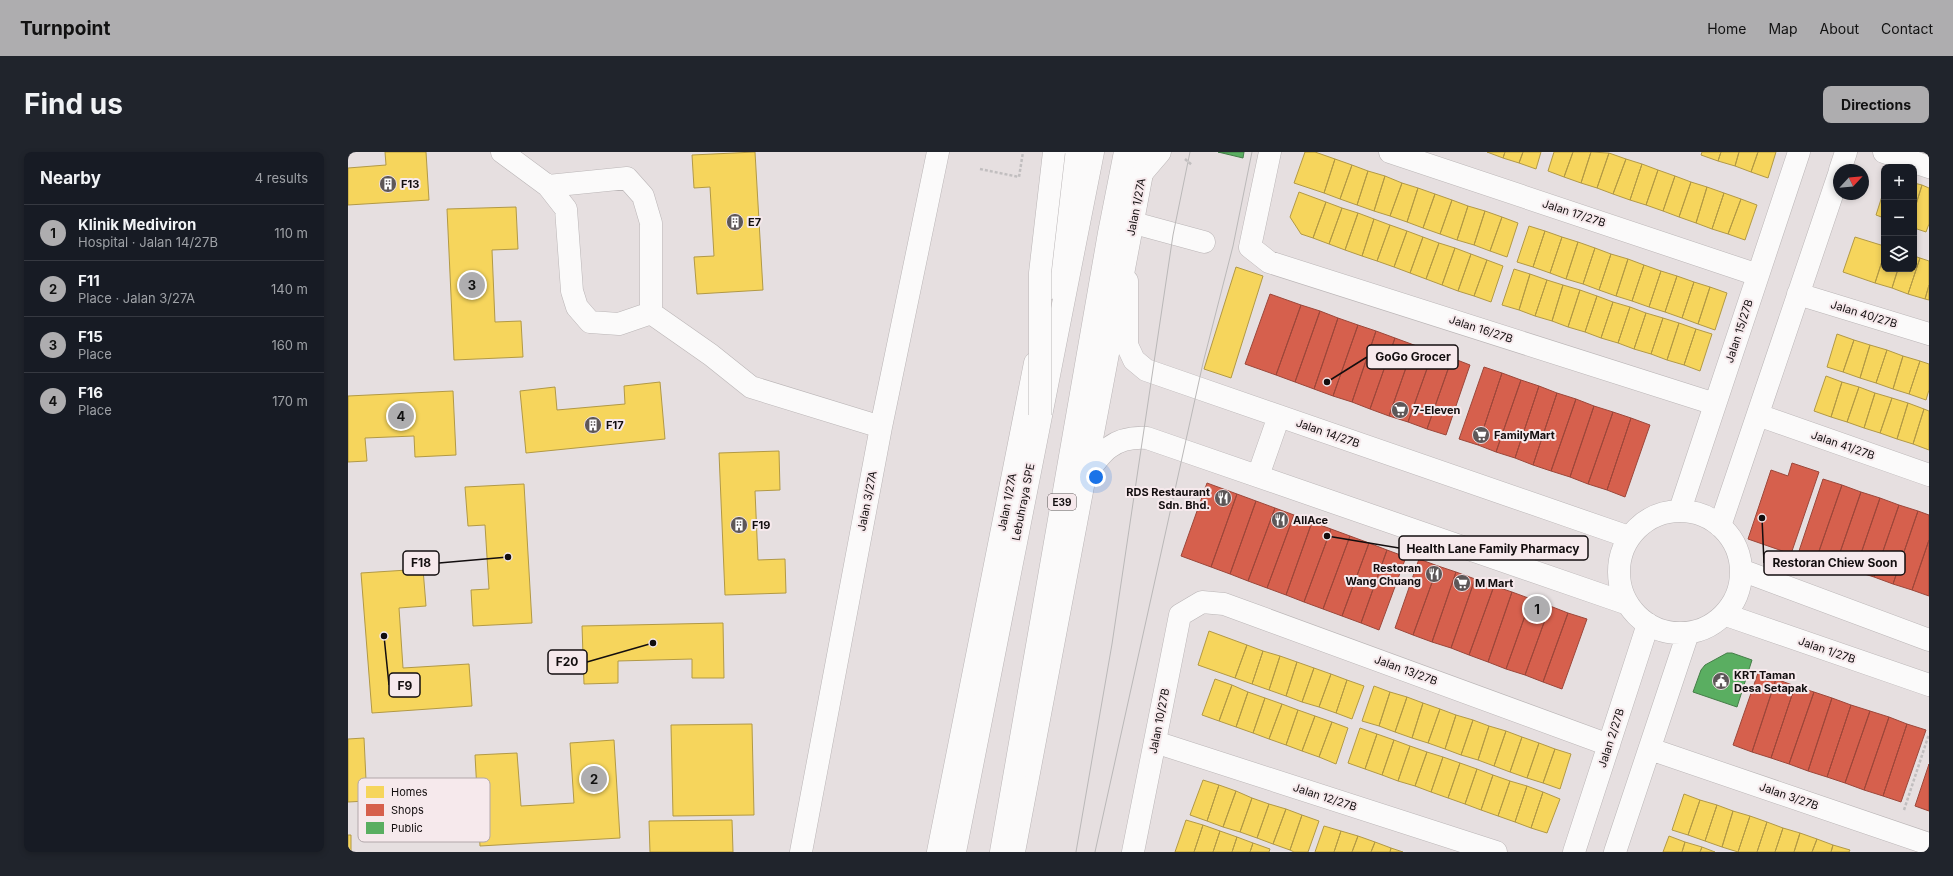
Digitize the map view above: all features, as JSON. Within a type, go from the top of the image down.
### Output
[{"type":"main road","points":[[502,152],[548,186],[566,209],[572,291],[577,307],[590,322],[619,324],[651,313]]},
{"type":"main road","name":"Jalan 3/27A","points":[[801,852],[881,427],[938,152]]},
{"type":"main road","points":[[1040,415],[1040,273],[1054,152]]},
{"type":"main road","name":"Jalan 1/27A","points":[[938,852],[1043,323],[1046,288],[1076,152]]},
{"type":"main road","name":"Lebuhraya SPE","points":[[955,852],[1093,152]]},
{"type":"main road","name":"E39","points":[[1001,852],[1109,232],[1125,152]]},
{"type":"main road","points":[[1144,162],[1160,152]]},
{"type":"main road","name":"Jalan 16/27B","points":[[1270,152],[1250,247],[1269,262],[1715,404]]},
{"type":"main road","name":"Jalan 17/27B","points":[[1390,152],[1758,275]]},
{"type":"main road","name":"Jalan 15/27B","points":[[1680,510],[1799,152]]},
{"type":"main road","points":[[1842,164],[1846,152]]},
{"type":"main road","points":[[1884,152],[1929,167]]},
{"type":"main road","name":"Jalan 1/27A","points":[[1014,852],[1127,251],[1134,223],[1144,162]]},
{"type":"main road","points":[[548,186],[627,178],[643,196],[651,223],[651,313]]},
{"type":"main road","points":[[1720,526],[1833,192]]},
{"type":"main road","points":[[1134,223],[1204,242]]},
{"type":"main road","name":"Jalan 14/27B","points":[[1127,251],[1127,345],[1134,360],[1146,370],[1629,538]]},
{"type":"main road","name":"Jalan 40/27B","points":[[1798,294],[1929,334]]},
{"type":"main road","points":[[651,313],[711,355],[751,387],[881,427]]},
{"type":"main road","name":"Jalan 41/27B","points":[[1758,415],[1929,475]]},
{"type":"main road","points":[[1258,476],[1279,416]]},
{"type":"main road","points":[[1084,478],[1099,455],[1110,446],[1133,437],[1147,438],[1628,604]]},
{"type":"main road","points":[[1680,510],[1694,512],[1708,518],[1720,526],[1731,539],[1738,554],[1741,570],[1739,586],[1726,615],[1698,630],[1688,633],[1665,631],[1648,624],[1628,604],[1621,587],[1618,572],[1621,554],[1629,538],[1642,523],[1660,513],[1680,510]]},
{"type":"main road","points":[[1741,570],[1929,640]]},
{"type":"main road","name":"Jalan 10/27B","points":[[1133,852],[1180,615],[1202,602]]},
{"type":"main road","name":"Jalan 13/27B","points":[[1202,602],[1224,604],[1609,745]]},
{"type":"main road","name":"Jalan 1/27B","points":[[1726,615],[1929,685]]},
{"type":"main road","name":"Jalan 2/27B","points":[[1574,852],[1648,624]]},
{"type":"main road","points":[[1615,852],[1688,633]]},
{"type":"main road","name":"Jalan 12/27B","points":[[1155,742],[1496,852]]},
{"type":"main road","name":"Jalan 3/27B","points":[[1650,749],[1929,844]]},
{"type":"path","points":[[980,169],[1019,176],[1023,152]]},
{"type":"path","points":[[1896,833],[1929,734]]},
{"type":"building: Homes","name":"F13","points":[[385,152],[426,152],[429,200],[348,205],[348,168],[386,165]]},
{"type":"building: Homes","name":"E7","points":[[755,152],[763,290],[697,294],[694,257],[714,256],[710,187],[694,188],[692,155]]},
{"type":"building: Homes","points":[[1305,152],[1315,152],[1335,159],[1324,193],[1294,183]]},
{"type":"building: Homes","points":[[1487,152],[1505,152],[1503,158]]},
{"type":"building: Homes","points":[[1505,152],[1523,152],[1519,163],[1503,158]]},
{"type":"building: Homes","points":[[1523,152],[1541,152],[1536,169],[1519,163]]},
{"type":"building: Homes","points":[[1554,152],[1573,152],[1564,177],[1548,171]]},
{"type":"building: Homes","points":[[1573,152],[1591,152],[1581,183],[1564,177]]},
{"type":"building: Homes","points":[[1591,152],[1609,153],[1597,188],[1581,183]]},
{"type":"building: Homes","points":[[1702,152],[1721,152],[1718,161],[1701,155]]},
{"type":"building: Homes","points":[[1721,152],[1739,152],[1735,166],[1718,161]]},
{"type":"building: Homes","points":[[1739,152],[1758,152],[1751,172],[1735,166]]},
{"type":"building: Homes","points":[[1758,152],[1776,152],[1768,178],[1751,172]]},
{"type":"building: Homes","points":[[1609,153],[1626,159],[1613,194],[1597,188]]},
{"type":"building: Homes","points":[[1335,159],[1352,165],[1340,199],[1324,193]]},
{"type":"building: Homes","points":[[1626,159],[1642,164],[1630,200],[1613,194]]},
{"type":"building: Homes","points":[[1642,164],[1658,170],[1646,205],[1630,200]]},
{"type":"building: Homes","points":[[1352,165],[1368,171],[1357,205],[1340,199]]},
{"type":"building: Homes","points":[[1658,170],[1675,176],[1663,211],[1646,205]]},
{"type":"building: Homes","points":[[1368,171],[1385,176],[1374,211],[1357,205]]},
{"type":"building: Homes","points":[[1385,176],[1402,183],[1390,216],[1374,211]]},
{"type":"building: Homes","points":[[1675,176],[1691,182],[1679,217],[1663,211]]},
{"type":"building: Homes","points":[[1691,182],[1707,187],[1696,223],[1679,217]]},
{"type":"building: Homes","points":[[1402,183],[1418,188],[1407,222],[1390,216]]},
{"type":"building: Homes","points":[[1917,184],[1922,185],[1917,201]]},
{"type":"building: Homes","points":[[1922,185],[1929,188],[1929,224],[1926,232],[1917,229],[1917,201]]},
{"type":"building: Homes","points":[[1707,187],[1724,193],[1712,229],[1696,223]]},
{"type":"building: Homes","points":[[1418,188],[1435,194],[1423,228],[1407,222]]},
{"type":"building: Homes","points":[[1299,192],[1326,202],[1313,238],[1301,234],[1290,217]]},
{"type":"building: Homes","points":[[1724,193],[1741,199],[1728,234],[1712,229]]},
{"type":"building: Homes","points":[[1435,194],[1452,200],[1440,234],[1423,228]]},
{"type":"building: Homes","points":[[1741,199],[1757,205],[1745,240],[1728,234]]},
{"type":"building: Homes","points":[[1881,199],[1881,217],[1876,215]]},
{"type":"building: Homes","points":[[1452,200],[1468,206],[1457,240],[1440,234]]},
{"type":"building: Homes","points":[[1326,202],[1342,208],[1329,244],[1313,238]]},
{"type":"building: Homes","points":[[1468,206],[1485,211],[1474,245],[1457,240]]},
{"type":"building: Homes","points":[[516,207],[518,249],[492,250],[495,322],[521,321],[523,357],[454,360],[447,209]]},
{"type":"building: Homes","points":[[1342,208],[1358,213],[1345,250],[1329,244]]},
{"type":"building: Homes","points":[[1485,211],[1502,217],[1490,251],[1474,245]]},
{"type":"building: Homes","points":[[1358,213],[1374,219],[1362,256],[1345,250]]},
{"type":"building: Homes","points":[[1502,217],[1518,223],[1507,257],[1490,251]]},
{"type":"building: Homes","points":[[1374,219],[1390,225],[1377,261],[1362,256]]},
{"type":"building: Homes","points":[[1390,225],[1407,231],[1394,267],[1377,261]]},
{"type":"building: Homes","points":[[1529,226],[1545,231],[1533,267],[1517,262]]},
{"type":"building: Homes","points":[[1407,231],[1423,237],[1410,273],[1394,267]]},
{"type":"building: Homes","points":[[1545,231],[1562,237],[1550,273],[1533,267]]},
{"type":"building: Homes","points":[[1423,237],[1439,243],[1426,279],[1410,273]]},
{"type":"building: Homes","points":[[1562,237],[1578,242],[1566,279],[1550,273]]},
{"type":"building: Homes","points":[[1855,237],[1881,245],[1881,264],[1875,283],[1843,272]]},
{"type":"building: Homes","points":[[1578,242],[1595,248],[1583,284],[1566,279]]},
{"type":"building: Homes","points":[[1439,243],[1455,248],[1442,285],[1426,279]]},
{"type":"building: Homes","points":[[1455,248],[1471,254],[1458,291],[1442,285]]},
{"type":"building: Homes","points":[[1595,248],[1611,254],[1599,290],[1583,284]]},
{"type":"building: Homes","points":[[1471,254],[1487,260],[1474,296],[1458,291]]},
{"type":"building: Homes","points":[[1611,254],[1628,259],[1616,296],[1599,290]]},
{"type":"building: Homes","points":[[1917,257],[1920,258],[1917,267]]},
{"type":"building: Homes","points":[[1920,258],[1929,261],[1929,285],[1925,299],[1908,294],[1915,272],[1917,272]]},
{"type":"building: Homes","points":[[1628,259],[1644,265],[1632,301],[1616,296]]},
{"type":"building: Homes","points":[[1487,260],[1503,266],[1491,302],[1474,296]]},
{"type":"building: Homes","points":[[1881,264],[1881,272],[1897,272],[1892,288],[1875,283]]},
{"type":"building: Homes","points":[[1644,265],[1661,271],[1649,307],[1632,301]]},
{"type":"building: Homes","points":[[1236,267],[1263,276],[1231,378],[1204,369]]},
{"type":"building: Homes","points":[[1514,269],[1530,274],[1519,310],[1502,305]]},
{"type":"building: Homes","points":[[1661,271],[1677,276],[1665,312],[1649,307]]},
{"type":"building: Homes","points":[[1897,272],[1915,272],[1908,294],[1892,288]]},
{"type":"building: Homes","points":[[1530,274],[1547,280],[1535,316],[1519,310]]},
{"type":"building: Homes","points":[[1677,276],[1694,282],[1682,318],[1665,312]]},
{"type":"building: Homes","points":[[1547,280],[1563,285],[1552,321],[1535,316]]},
{"type":"building: Homes","points":[[1694,282],[1710,287],[1698,324],[1682,318]]},
{"type":"building: Homes","points":[[1563,285],[1580,290],[1568,327],[1552,321]]},
{"type":"building: Homes","points":[[1929,285],[1929,300],[1925,299]]},
{"type":"building: Homes","points":[[1710,287],[1727,293],[1715,330],[1698,324]]},
{"type":"building: Homes","points":[[1580,290],[1597,296],[1585,332],[1568,327]]},
{"type":"building: Homes","points":[[1597,296],[1613,302],[1601,338],[1585,332]]},
{"type":"building: Homes","points":[[1613,302],[1630,307],[1618,343],[1601,338]]},
{"type":"building: Homes","points":[[1630,307],[1646,313],[1634,349],[1618,343]]},
{"type":"building: Homes","points":[[1646,313],[1663,318],[1651,354],[1634,349]]},
{"type":"building: Homes","points":[[1663,318],[1679,323],[1667,360],[1651,354]]},
{"type":"building: Homes","points":[[1679,323],[1696,329],[1684,365],[1667,360]]},
{"type":"building: Homes","points":[[1696,329],[1712,334],[1700,371],[1684,365]]},
{"type":"building: Homes","points":[[1837,334],[1854,340],[1843,372],[1827,367]]},
{"type":"building: Homes","points":[[1854,340],[1870,345],[1860,378],[1843,372]]},
{"type":"building: Homes","points":[[1870,345],[1887,350],[1876,383],[1860,378]]},
{"type":"building: Homes","points":[[1887,350],[1903,356],[1893,389],[1876,383]]},
{"type":"building: Homes","points":[[1903,356],[1920,361],[1909,394],[1893,389]]},
{"type":"building: Homes","points":[[1920,361],[1929,364],[1929,390],[1926,400],[1909,394]]},
{"type":"building: Homes","points":[[1826,376],[1842,382],[1831,417],[1814,411]]},
{"type":"building: Homes","name":"F17","points":[[660,382],[665,439],[526,453],[520,391],[555,387],[557,410],[625,404],[624,386]]},
{"type":"building: Homes","points":[[1842,382],[1859,387],[1847,422],[1831,417]]},
{"type":"building: Homes","points":[[1859,387],[1875,393],[1864,428],[1847,422]]},
{"type":"building: Homes","points":[[453,391],[456,455],[415,457],[414,436],[365,438],[367,461],[348,462],[348,396]]},
{"type":"building: Homes","points":[[1875,393],[1892,398],[1880,433],[1864,428]]},
{"type":"building: Homes","points":[[1892,398],[1908,403],[1897,439],[1880,433]]},
{"type":"building: Homes","points":[[1908,403],[1924,409],[1913,444],[1897,439]]},
{"type":"building: Homes","points":[[1924,409],[1929,411],[1929,450],[1913,444]]},
{"type":"building: Homes","name":"F19","points":[[779,451],[780,490],[755,491],[758,560],[785,559],[786,593],[725,595],[719,453]]},
{"type":"building: Homes","points":[[524,484],[532,623],[473,626],[471,590],[489,589],[485,525],[468,526],[465,487]]},
{"type":"building: Homes","points":[[423,569],[426,606],[399,608],[403,668],[469,664],[472,706],[372,713],[361,573]]},
{"type":"building: Homes","points":[[723,623],[724,678],[692,678],[692,659],[618,661],[618,683],[584,684],[582,626]]},
{"type":"building: Homes","points":[[1209,631],[1247,645],[1235,678],[1198,665]]},
{"type":"building: Homes","points":[[1247,645],[1263,651],[1252,684],[1235,678]]},
{"type":"building: Homes","points":[[1263,651],[1280,656],[1269,690],[1252,684]]},
{"type":"building: Homes","points":[[1280,656],[1297,662],[1286,696],[1269,690]]},
{"type":"building: Homes","points":[[1297,662],[1314,668],[1302,702],[1286,696]]},
{"type":"building: Homes","points":[[1314,668],[1331,674],[1319,707],[1302,702]]},
{"type":"building: Homes","points":[[1331,674],[1347,680],[1336,713],[1319,707]]},
{"type":"building: Homes","points":[[1215,679],[1232,685],[1219,721],[1202,715]]},
{"type":"building: Homes","points":[[1347,680],[1364,686],[1352,719],[1336,713]]},
{"type":"building: Homes","points":[[1232,685],[1248,692],[1236,727],[1219,721]]},
{"type":"building: Homes","points":[[1374,686],[1390,692],[1379,726],[1362,721]]},
{"type":"building: Homes","points":[[1248,692],[1265,698],[1253,733],[1236,727]]},
{"type":"building: Homes","points":[[1390,692],[1407,697],[1395,732],[1379,726]]},
{"type":"building: Homes","points":[[1407,697],[1423,703],[1412,738],[1395,732]]},
{"type":"building: Homes","points":[[1265,698],[1282,704],[1269,739],[1253,733]]},
{"type":"building: Homes","points":[[1423,703],[1440,709],[1428,743],[1412,738]]},
{"type":"building: Homes","points":[[1282,704],[1298,710],[1286,745],[1269,739]]},
{"type":"building: Homes","points":[[1440,709],[1456,715],[1445,749],[1428,743]]},
{"type":"building: Homes","points":[[1298,710],[1315,716],[1302,751],[1286,745]]},
{"type":"building: Homes","points":[[1456,715],[1473,720],[1461,755],[1445,749]]},
{"type":"building: Homes","points":[[1315,716],[1332,722],[1319,757],[1302,751]]},
{"type":"building: Homes","points":[[1473,720],[1489,726],[1478,760],[1461,755]]},
{"type":"building: Homes","points":[[1332,722],[1348,728],[1336,764],[1319,757]]},
{"type":"building: Homes","points":[[752,724],[754,815],[673,816],[671,725]]},
{"type":"building: Homes","points":[[1489,726],[1506,731],[1494,766],[1478,760]]},
{"type":"building: Homes","points":[[1360,728],[1377,734],[1365,769],[1348,763]]},
{"type":"building: Homes","points":[[1506,731],[1522,737],[1510,772],[1494,766]]},
{"type":"building: Homes","points":[[1377,734],[1394,740],[1382,775],[1365,769]]},
{"type":"building: Homes","points":[[1522,737],[1539,743],[1527,778],[1510,772]]},
{"type":"building: Homes","points":[[364,738],[366,778],[358,778],[358,801],[348,802],[348,739]]},
{"type":"building: Homes","points":[[614,740],[620,838],[480,846],[480,842],[490,842],[490,778],[476,778],[475,755],[517,753],[521,806],[574,803],[570,743]]},
{"type":"building: Homes","points":[[1394,740],[1410,746],[1398,781],[1382,775]]},
{"type":"building: Homes","points":[[1539,743],[1555,749],[1543,783],[1527,778]]},
{"type":"building: Homes","points":[[1410,746],[1427,752],[1415,786],[1398,781]]},
{"type":"building: Homes","points":[[1555,749],[1571,754],[1560,789],[1543,783]]},
{"type":"building: Homes","points":[[1427,752],[1443,757],[1431,792],[1415,786]]},
{"type":"building: Homes","points":[[1443,757],[1460,763],[1448,798],[1431,792]]},
{"type":"building: Homes","points":[[1460,763],[1477,769],[1465,804],[1448,798]]},
{"type":"building: Homes","points":[[1477,769],[1493,775],[1481,810],[1465,804]]},
{"type":"building: Homes","points":[[1493,775],[1510,781],[1498,816],[1481,810]]},
{"type":"building: Homes","points":[[1203,780],[1219,785],[1207,821],[1190,815]]},
{"type":"building: Homes","points":[[1510,781],[1527,786],[1515,822],[1498,816]]},
{"type":"building: Homes","points":[[1219,785],[1236,791],[1223,827],[1207,821]]},
{"type":"building: Homes","points":[[1527,786],[1543,792],[1531,828],[1515,822]]},
{"type":"building: Homes","points":[[1236,791],[1252,798],[1240,832],[1223,827]]},
{"type":"building: Homes","points":[[1543,792],[1560,799],[1547,833],[1531,828]]},
{"type":"building: Homes","points":[[1684,794],[1700,800],[1688,835],[1672,830]]},
{"type":"building: Homes","points":[[1252,798],[1269,804],[1257,838],[1240,832]]},
{"type":"building: Homes","points":[[1700,800],[1717,805],[1705,841],[1688,835]]},
{"type":"building: Homes","points":[[1269,804],[1286,809],[1273,844],[1257,838]]},
{"type":"building: Homes","points":[[1717,805],[1733,811],[1722,847],[1705,841]]},
{"type":"building: Homes","points":[[1286,809],[1302,815],[1290,850],[1273,844]]},
{"type":"building: Homes","points":[[1733,811],[1750,816],[1738,852],[1722,847]]},
{"type":"building: Homes","points":[[1302,815],[1319,821],[1308,852],[1294,852],[1290,850]]},
{"type":"building: Homes","points":[[1750,816],[1767,822],[1757,852],[1738,852]]},
{"type":"building: Homes","points":[[732,820],[733,852],[650,852],[649,821]]},
{"type":"building: Homes","points":[[1186,820],[1203,825],[1194,852],[1175,852]]},
{"type":"building: Homes","points":[[1767,822],[1783,828],[1775,852],[1757,852]]},
{"type":"building: Homes","points":[[1203,825],[1220,831],[1213,852],[1194,852]]},
{"type":"building: Homes","points":[[1324,826],[1341,831],[1334,852],[1315,852]]},
{"type":"building: Homes","points":[[1783,828],[1800,833],[1794,852],[1775,852]]},
{"type":"building: Homes","points":[[1220,831],[1237,837],[1232,852],[1213,852]]},
{"type":"building: Homes","points":[[1341,831],[1358,836],[1352,852],[1334,852]]},
{"type":"building: Homes","points":[[1800,833],[1817,839],[1812,852],[1794,852]]},
{"type":"building: Homes","points":[[348,835],[351,835],[351,852],[348,852]]},
{"type":"building: Homes","points":[[1358,836],[1375,842],[1371,852],[1352,852]]},
{"type":"building: Homes","points":[[1669,836],[1685,842],[1682,852],[1663,852]]},
{"type":"building: Homes","points":[[1237,837],[1253,843],[1250,852],[1232,852]]},
{"type":"building: Homes","points":[[1817,839],[1833,845],[1831,852],[1812,852]]},
{"type":"building: Homes","points":[[1375,842],[1391,848],[1390,852],[1371,852]]},
{"type":"building: Homes","points":[[1685,842],[1702,847],[1700,852],[1682,852]]},
{"type":"building: Homes","points":[[1253,843],[1270,849],[1269,852],[1250,852]]},
{"type":"building: Homes","points":[[1833,845],[1850,850],[1849,852],[1831,852]]},
{"type":"building: Homes","points":[[1702,847],[1715,852],[1700,852]]},
{"type":"building: Homes","points":[[1391,848],[1403,852],[1390,852]]},
{"type":"building: Shops","points":[[1270,294],[1301,305],[1276,375],[1245,364]]},
{"type":"building: Shops","points":[[1301,305],[1320,311],[1295,382],[1276,375]]},
{"type":"building: Shops","points":[[1320,311],[1338,318],[1314,389],[1295,382]]},
{"type":"building: Shops","points":[[1338,318],[1358,325],[1333,396],[1314,389]]},
{"type":"building: Shops","points":[[1358,325],[1376,331],[1352,402],[1333,396]]},
{"type":"building: Shops","points":[[1376,331],[1395,338],[1370,409],[1352,402]]},
{"type":"building: Shops","points":[[1395,338],[1414,345],[1389,416],[1370,409]]},
{"type":"building: Shops","points":[[1414,345],[1433,352],[1408,422],[1389,416]]},
{"type":"building: Shops","points":[[1433,352],[1452,358],[1427,429],[1408,422]]},
{"type":"building: Shops","points":[[1452,358],[1470,365],[1446,435],[1427,429]]},
{"type":"building: Shops","points":[[1484,367],[1502,373],[1478,445],[1459,439]]},
{"type":"building: Shops","points":[[1502,373],[1521,380],[1496,452],[1478,445]]},
{"type":"building: Shops","points":[[1521,380],[1539,386],[1515,458],[1496,452]]},
{"type":"building: Shops","points":[[1539,386],[1557,393],[1533,465],[1515,458]]},
{"type":"building: Shops","points":[[1557,393],[1576,399],[1551,471],[1533,465]]},
{"type":"building: Shops","points":[[1576,399],[1594,406],[1570,477],[1551,471]]},
{"type":"building: Shops","points":[[1594,406],[1613,412],[1588,484],[1570,477]]},
{"type":"building: Shops","points":[[1613,412],[1631,418],[1607,490],[1588,484]]},
{"type":"building: Shops","points":[[1631,418],[1650,425],[1625,497],[1607,490]]},
{"type":"building: Shops","points":[[1792,463],[1819,472],[1791,554],[1748,539],[1771,470],[1788,476]]},
{"type":"building: Shops","points":[[1823,479],[1842,485],[1817,557],[1799,551]]},
{"type":"building: Shops","points":[[1207,483],[1237,494],[1211,567],[1181,556]]},
{"type":"building: Shops","points":[[1842,485],[1861,492],[1836,564],[1817,557]]},
{"type":"building: Shops","points":[[1861,492],[1880,498],[1855,571],[1836,564]]},
{"type":"building: Shops","points":[[1237,494],[1256,501],[1230,574],[1211,567]]},
{"type":"building: Shops","points":[[1880,498],[1899,505],[1874,577],[1855,571]]},
{"type":"building: Shops","points":[[1256,501],[1275,508],[1248,581],[1230,574]]},
{"type":"building: Shops","points":[[1899,505],[1918,511],[1893,584],[1874,577]]},
{"type":"building: Shops","points":[[1275,508],[1294,515],[1267,588],[1248,581]]},
{"type":"building: Shops","points":[[1918,511],[1929,515],[1929,540],[1912,590],[1893,584]]},
{"type":"building: Shops","points":[[1294,515],[1312,522],[1286,595],[1267,588]]},
{"type":"building: Shops","points":[[1312,522],[1331,529],[1304,602],[1286,595]]},
{"type":"building: Shops","points":[[1331,529],[1350,536],[1323,609],[1304,602]]},
{"type":"building: Shops","points":[[1350,536],[1369,543],[1342,616],[1323,609]]},
{"type":"building: Shops","points":[[1929,540],[1929,596],[1912,590]]},
{"type":"building: Shops","points":[[1369,543],[1387,550],[1361,623],[1342,616]]},
{"type":"building: Shops","points":[[1387,550],[1406,557],[1379,630],[1361,623]]},
{"type":"building: Shops","points":[[1419,559],[1438,566],[1413,635],[1395,628]]},
{"type":"building: Shops","points":[[1438,566],[1456,572],[1432,642],[1413,635]]},
{"type":"building: Shops","points":[[1456,572],[1475,579],[1451,648],[1432,642]]},
{"type":"building: Shops","points":[[1475,579],[1494,586],[1469,655],[1451,648]]},
{"type":"building: Shops","points":[[1494,586],[1512,592],[1488,662],[1469,655]]},
{"type":"building: Shops","points":[[1512,592],[1531,599],[1506,669],[1488,662]]},
{"type":"building: Shops","points":[[1531,599],[1550,606],[1525,675],[1506,669]]},
{"type":"building: Shops","points":[[1550,606],[1568,613],[1543,682],[1525,675]]},
{"type":"building: Shops","points":[[1568,613],[1587,619],[1562,689],[1543,682]]},
{"type":"building: Shops","points":[[1758,673],[1776,679],[1752,752],[1733,745]]},
{"type":"building: Shops","points":[[1776,679],[1795,686],[1771,758],[1752,752]]},
{"type":"building: Shops","points":[[1795,686],[1814,692],[1789,764],[1771,758]]},
{"type":"building: Shops","points":[[1814,692],[1832,698],[1808,771],[1789,764]]},
{"type":"building: Shops","points":[[1832,698],[1851,705],[1827,777],[1808,771]]},
{"type":"building: Shops","points":[[1851,705],[1870,711],[1845,783],[1827,777]]},
{"type":"building: Shops","points":[[1870,711],[1889,717],[1864,790],[1845,783]]},
{"type":"building: Shops","points":[[1889,717],[1907,724],[1883,796],[1864,790]]},
{"type":"building: Shops","points":[[1907,724],[1926,730],[1901,802],[1883,796]]},
{"type":"building: Shops","points":[[1929,764],[1929,811],[1915,806]]},
{"type":"building: Public","points":[[1218,152],[1244,152],[1243,158]]},
{"type":"building: Public","name":"KRT Taman Desa Setapak","points":[[1727,653],[1732,653],[1752,660],[1737,707],[1693,692],[1701,670],[1705,665]]},
{"type":"tram line","points":[[1076,852],[1112,644],[1173,235],[1190,152]]},
{"type":"tram line","points":[[1095,852],[1203,363],[1233,246],[1252,152]]},
{"type":"place","name":"F13","points":[[388,184]]},
{"type":"place","name":"E7","points":[[735,222]]},
{"type":"place","name":"F15","points":[[472,285]]},
{"type":"place","name":"GoGo Grocer","points":[[1327,382]]},
{"type":"place","name":"7-Eleven","points":[[1400,410]]},
{"type":"place","name":"F16","points":[[401,416]]},
{"type":"place","name":"F17","points":[[593,425]]},
{"type":"place","name":"FamilyMart","points":[[1481,435]]},
{"type":"place","name":"RDS Restaurant Sdn. Bhd.","points":[[1223,498]]},
{"type":"place","name":"Restoran Chiew Soon","points":[[1762,518]]},
{"type":"place","name":"AllAce","points":[[1280,520]]},
{"type":"place","name":"F19","points":[[739,525]]},
{"type":"place","name":"Health Lane Family Pharmacy","points":[[1327,536]]},
{"type":"place","name":"F18","points":[[508,557]]},
{"type":"place","name":"Restoran Wang Chuang","points":[[1434,574]]},
{"type":"place","name":"M Mart","points":[[1462,583]]},
{"type":"place","name":"Klinik Mediviron","points":[[1537,609]]},
{"type":"place","name":"F9","points":[[384,636]]},
{"type":"place","name":"F20","points":[[653,643]]},
{"type":"place","name":"KRT Taman Desa Setapak","points":[[1721,681]]},
{"type":"place","name":"F11","points":[[594,779]]}]
